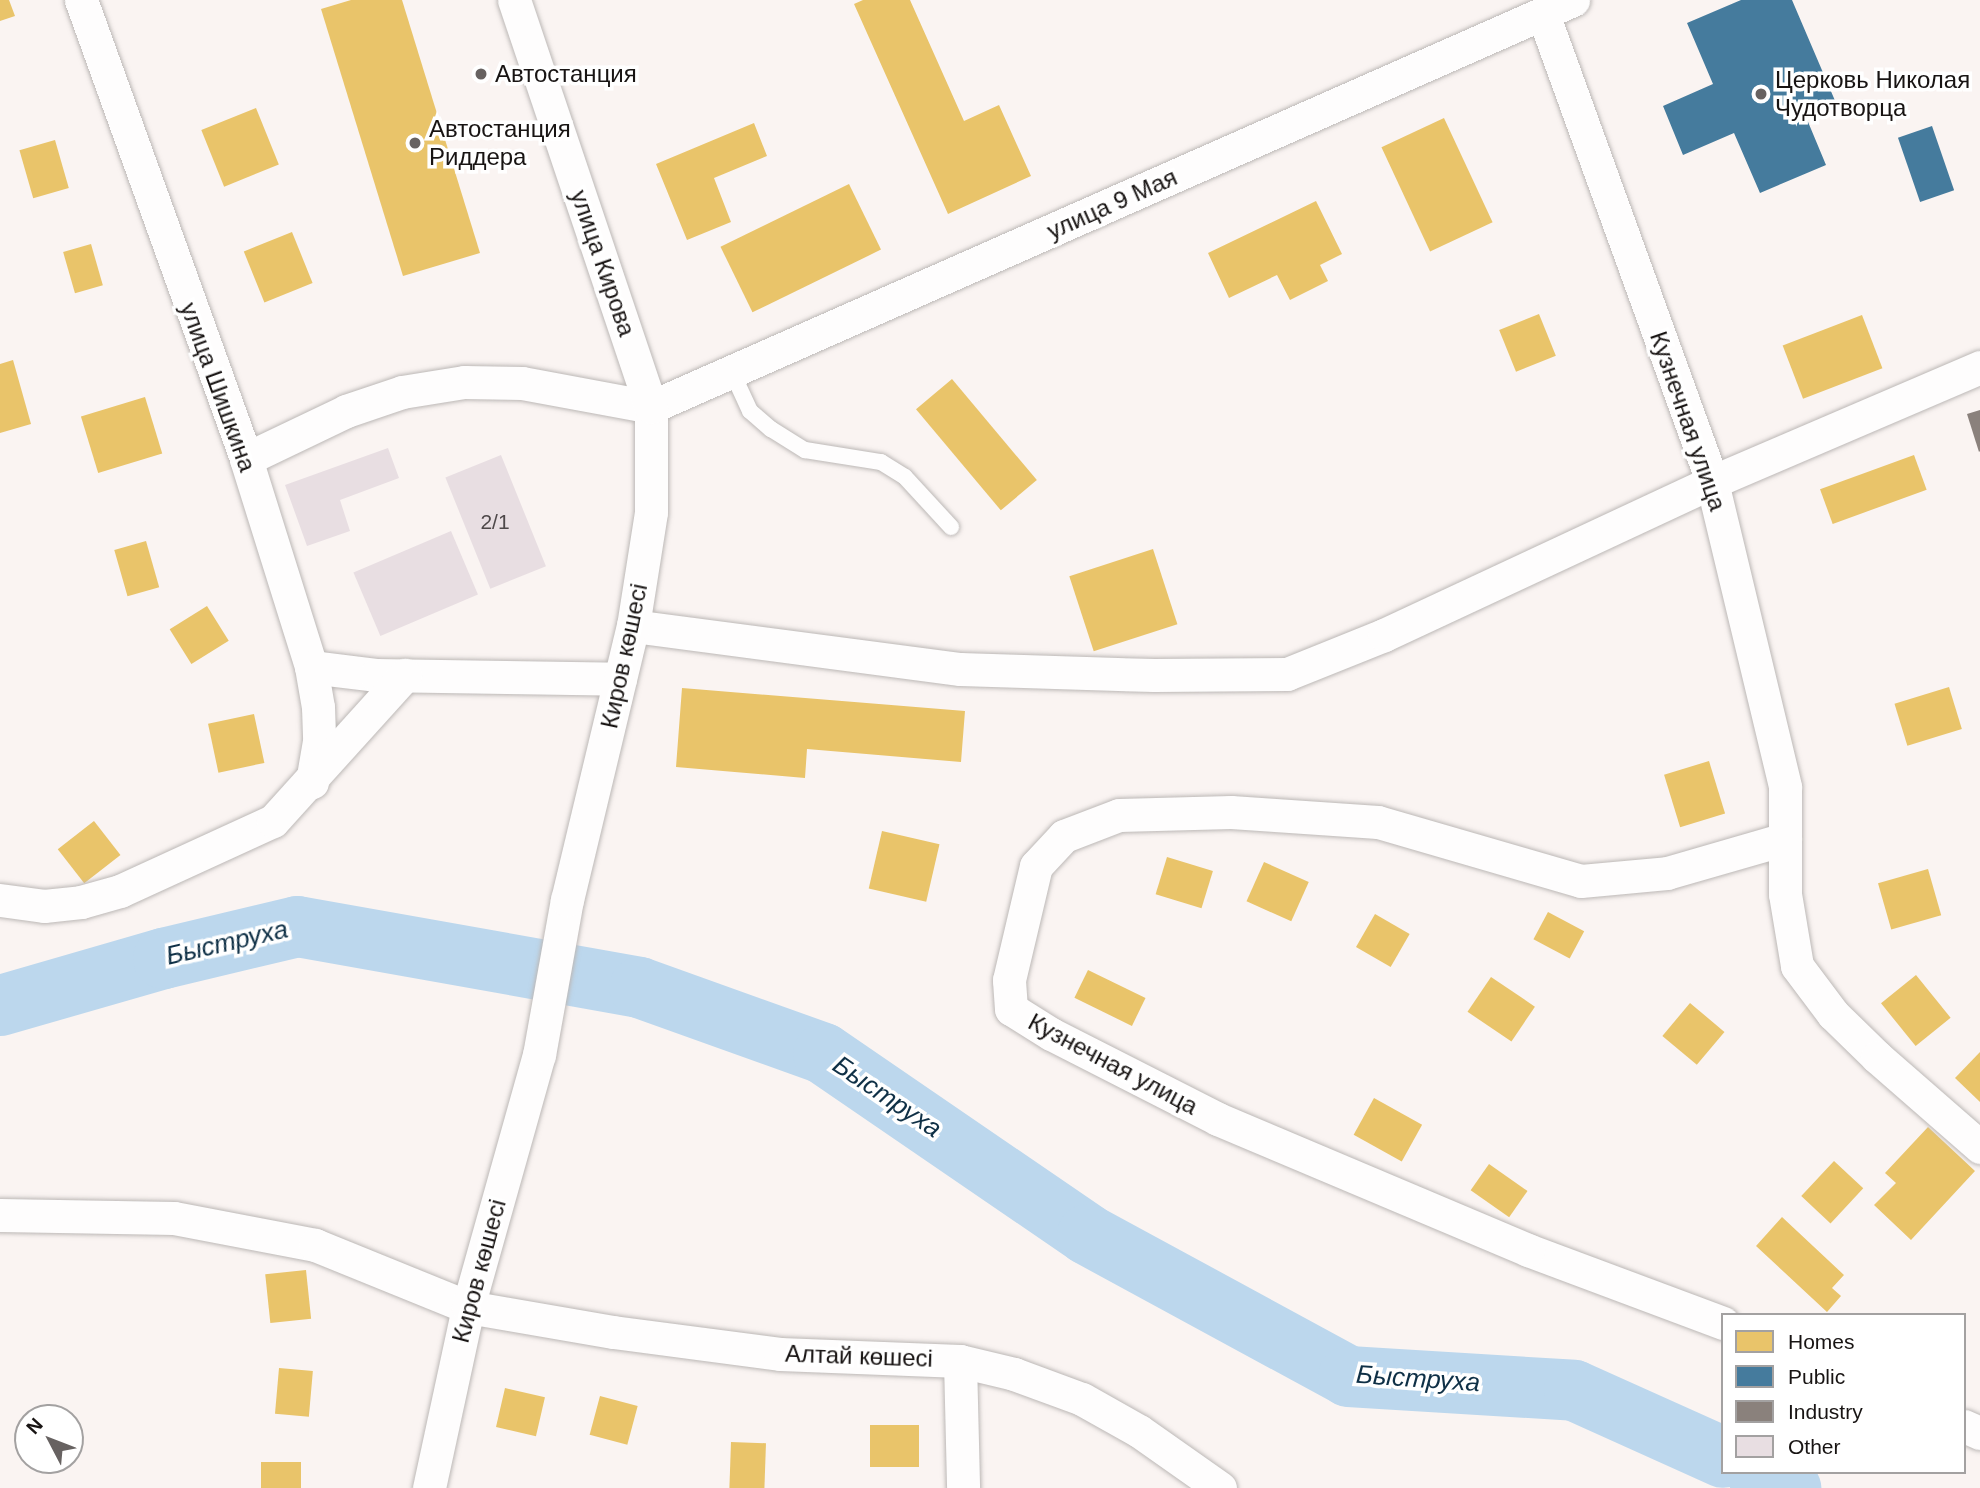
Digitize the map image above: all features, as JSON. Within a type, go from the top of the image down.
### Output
[{"type":"street","name":"улица Шишкина","points":[[81,0],[246,459],[311,667],[318,707],[319,741],[312,782]]},
{"type":"street","name":"улица Кирова","points":[[514,0],[651,407]]},
{"type":"street","name":"улица 9 Мая","points":[[651,407],[1573,0]]},
{"type":"street","name":"Кузнечная улица","points":[[1543,14],[1713,482],[1785,787],[1785,894],[1797,966],[1833,1014],[1851,1032],[1980,1147]]},
{"type":"street","points":[[633,626],[960,669],[1154,675],[1287,674],[1384,635],[1713,482],[1980,367]]},
{"type":"street","points":[[246,459],[346,411],[402,392],[464,382],[522,383],[651,407]]},
{"type":"street","name":"Киров көшесі","points":[[429,1488],[468,1307],[539,1055],[567,900],[633,626],[651,512],[651,407]]},
{"type":"street","points":[[311,667],[405,675],[620,679]]},
{"type":"street","points":[[0,900],[44,906],[81,902],[120,891],[273,821],[312,782],[405,675]]},
{"type":"street","name":"Кузнечная улица","points":[[1721,1322],[1528,1251],[1218,1119],[1051,1034],[1011,1009],[1009,979],[1036,866],[1064,836],[1119,815],[1231,812],[1378,822],[1581,881],[1667,873],[1785,839]]},
{"type":"street","name":"Алтай көшесі","points":[[0,1215],[174,1218],[315,1245],[468,1307],[613,1332],[780,1354],[960,1361],[1014,1374],[1082,1399],[1139,1431],[1220,1488]]},
{"type":"street","points":[[960,1361],[963,1488]]},
{"type":"lane","points":[[732,372],[750,411],[771,429],[804,450],[881,462],[905,477],[951,527]]},
{"type":"building: Homes","points":[[0,0],[9,0],[15,16],[0,21]]},
{"type":"building: Homes","points":[[351,0],[402,0],[480,253],[403,276],[321,9]]},
{"type":"building: Homes","points":[[863,0],[910,0],[964,121],[999,105],[1031,176],[948,214],[854,4]]},
{"type":"building: Homes","points":[[256,108],[279,165],[224,187],[201,130]]},
{"type":"building: Homes","points":[[1444,118],[1493,222],[1430,251],[1381,147]]},
{"type":"building: Homes","points":[[754,123],[767,156],[714,178],[731,222],[687,240],[656,164]]},
{"type":"building: Homes","points":[[55,140],[69,188],[33,198],[19,150]]},
{"type":"building: Homes","points":[[849,184],[881,250],[752,312],[720,247]]},
{"type":"building: Homes","points":[[1316,201],[1342,254],[1320,265],[1328,281],[1290,300],[1277,275],[1229,298],[1208,253]]},
{"type":"building: Homes","points":[[292,232],[313,283],[264,302],[244,251]]},
{"type":"building: Homes","points":[[91,244],[103,285],[75,293],[63,252]]},
{"type":"building: Homes","points":[[1539,314],[1556,356],[1516,372],[1499,330]]},
{"type":"building: Homes","points":[[1862,315],[1882,368],[1803,399],[1783,345]]},
{"type":"building: Homes","points":[[13,360],[31,424],[0,433],[0,364]]},
{"type":"building: Homes","points":[[952,379],[1037,480],[1001,510],[916,409]]},
{"type":"building: Homes","points":[[145,397],[162,453],[98,473],[81,417]]},
{"type":"building: Homes","points":[[1914,455],[1927,490],[1833,524],[1820,489]]},
{"type":"building: Homes","points":[[146,541],[159,587],[128,596],[114,550]]},
{"type":"building: Homes","points":[[1153,549],[1177,624],[1094,651],[1069,576]]},
{"type":"building: Homes","points":[[207,606],[229,641],[191,664],[170,629]]},
{"type":"building: Homes","points":[[1949,687],[1962,729],[1907,746],[1894,704]]},
{"type":"building: Homes","points":[[682,688],[965,711],[961,762],[807,749],[805,778],[676,767]]},
{"type":"building: Homes","points":[[254,714],[264,763],[218,773],[208,724]]},
{"type":"building: Homes","points":[[1709,761],[1725,814],[1680,827],[1664,775]]},
{"type":"building: Homes","points":[[94,821],[120,855],[84,883],[58,849]]},
{"type":"building: Homes","points":[[882,831],[939,844],[926,902],[869,888]]},
{"type":"building: Homes","points":[[1167,857],[1213,871],[1202,908],[1156,894]]},
{"type":"building: Homes","points":[[1264,862],[1309,882],[1291,921],[1247,901]]},
{"type":"building: Homes","points":[[1928,869],[1941,915],[1891,929],[1878,883]]},
{"type":"building: Homes","points":[[1548,912],[1584,931],[1570,959],[1533,939]]},
{"type":"building: Homes","points":[[1375,914],[1410,934],[1391,967],[1356,947]]},
{"type":"building: Homes","points":[[1088,970],[1146,998],[1132,1026],[1074,998]]},
{"type":"building: Homes","points":[[1916,975],[1951,1018],[1916,1046],[1881,1003]]},
{"type":"building: Homes","points":[[1491,977],[1535,1007],[1511,1041],[1468,1012]]},
{"type":"building: Homes","points":[[1690,1003],[1724,1032],[1697,1065],[1662,1036]]},
{"type":"building: Homes","points":[[1980,1052],[1980,1102],[1955,1078]]},
{"type":"building: Homes","points":[[1374,1098],[1422,1125],[1402,1161],[1354,1135]]},
{"type":"building: Homes","points":[[1928,1127],[1975,1171],[1911,1240],[1874,1205],[1896,1183],[1885,1173]]},
{"type":"building: Homes","points":[[1834,1161],[1863,1188],[1831,1223],[1801,1196]]},
{"type":"building: Homes","points":[[1489,1164],[1528,1191],[1509,1217],[1471,1190]]},
{"type":"building: Homes","points":[[1782,1217],[1844,1275],[1832,1288],[1841,1296],[1827,1312],[1756,1246]]},
{"type":"building: Homes","points":[[306,1270],[311,1319],[270,1323],[265,1274]]},
{"type":"building: Homes","points":[[279,1368],[313,1371],[309,1417],[275,1414]]},
{"type":"building: Homes","points":[[505,1388],[545,1397],[536,1436],[496,1427]]},
{"type":"building: Homes","points":[[600,1396],[638,1406],[627,1445],[590,1435]]},
{"type":"building: Homes","points":[[870,1425],[919,1425],[919,1467],[870,1467]]},
{"type":"building: Homes","points":[[731,1442],[766,1443],[764,1488],[729,1488]]},
{"type":"building: Homes","points":[[261,1462],[301,1462],[301,1488],[261,1488]]},
{"type":"building: Public","name":"Церковь Николая Чудотворца","points":[[1741,0],[1792,0],[1836,103],[1806,117],[1826,165],[1760,193],[1734,133],[1683,155],[1663,106],[1713,84],[1687,23]]},
{"type":"building: Public","points":[[1932,126],[1954,190],[1920,202],[1898,138]]},
{"type":"building: Industry","points":[[1980,410],[1980,451],[1979,452],[1967,414]]},
{"type":"building: Other","points":[[388,448],[399,478],[340,500],[350,531],[307,546],[285,485]]},
{"type":"building: Other","points":[[501,455],[546,566],[490,589],[445,477]]},
{"type":"building: Other","points":[[451,531],[478,595],[380,636],[353,572]]},
{"type":"waterway","name":"Быструха","points":[[0,1005],[163,958],[297,926],[639,987],[823,1053],[1087,1234],[1348,1376],[1574,1390],[1721,1456]]},
{"type":"waterway","name":"Быструха","points":[[1760,1474],[1791,1488]]},
{"type":"place","name":"Автостанция","points":[[481,74]]},
{"type":"place","name":"Церковь Николая Чудотворца","points":[[1761,94]]},
{"type":"place","name":"Автостанция Риддера","points":[[415,143]]}]
